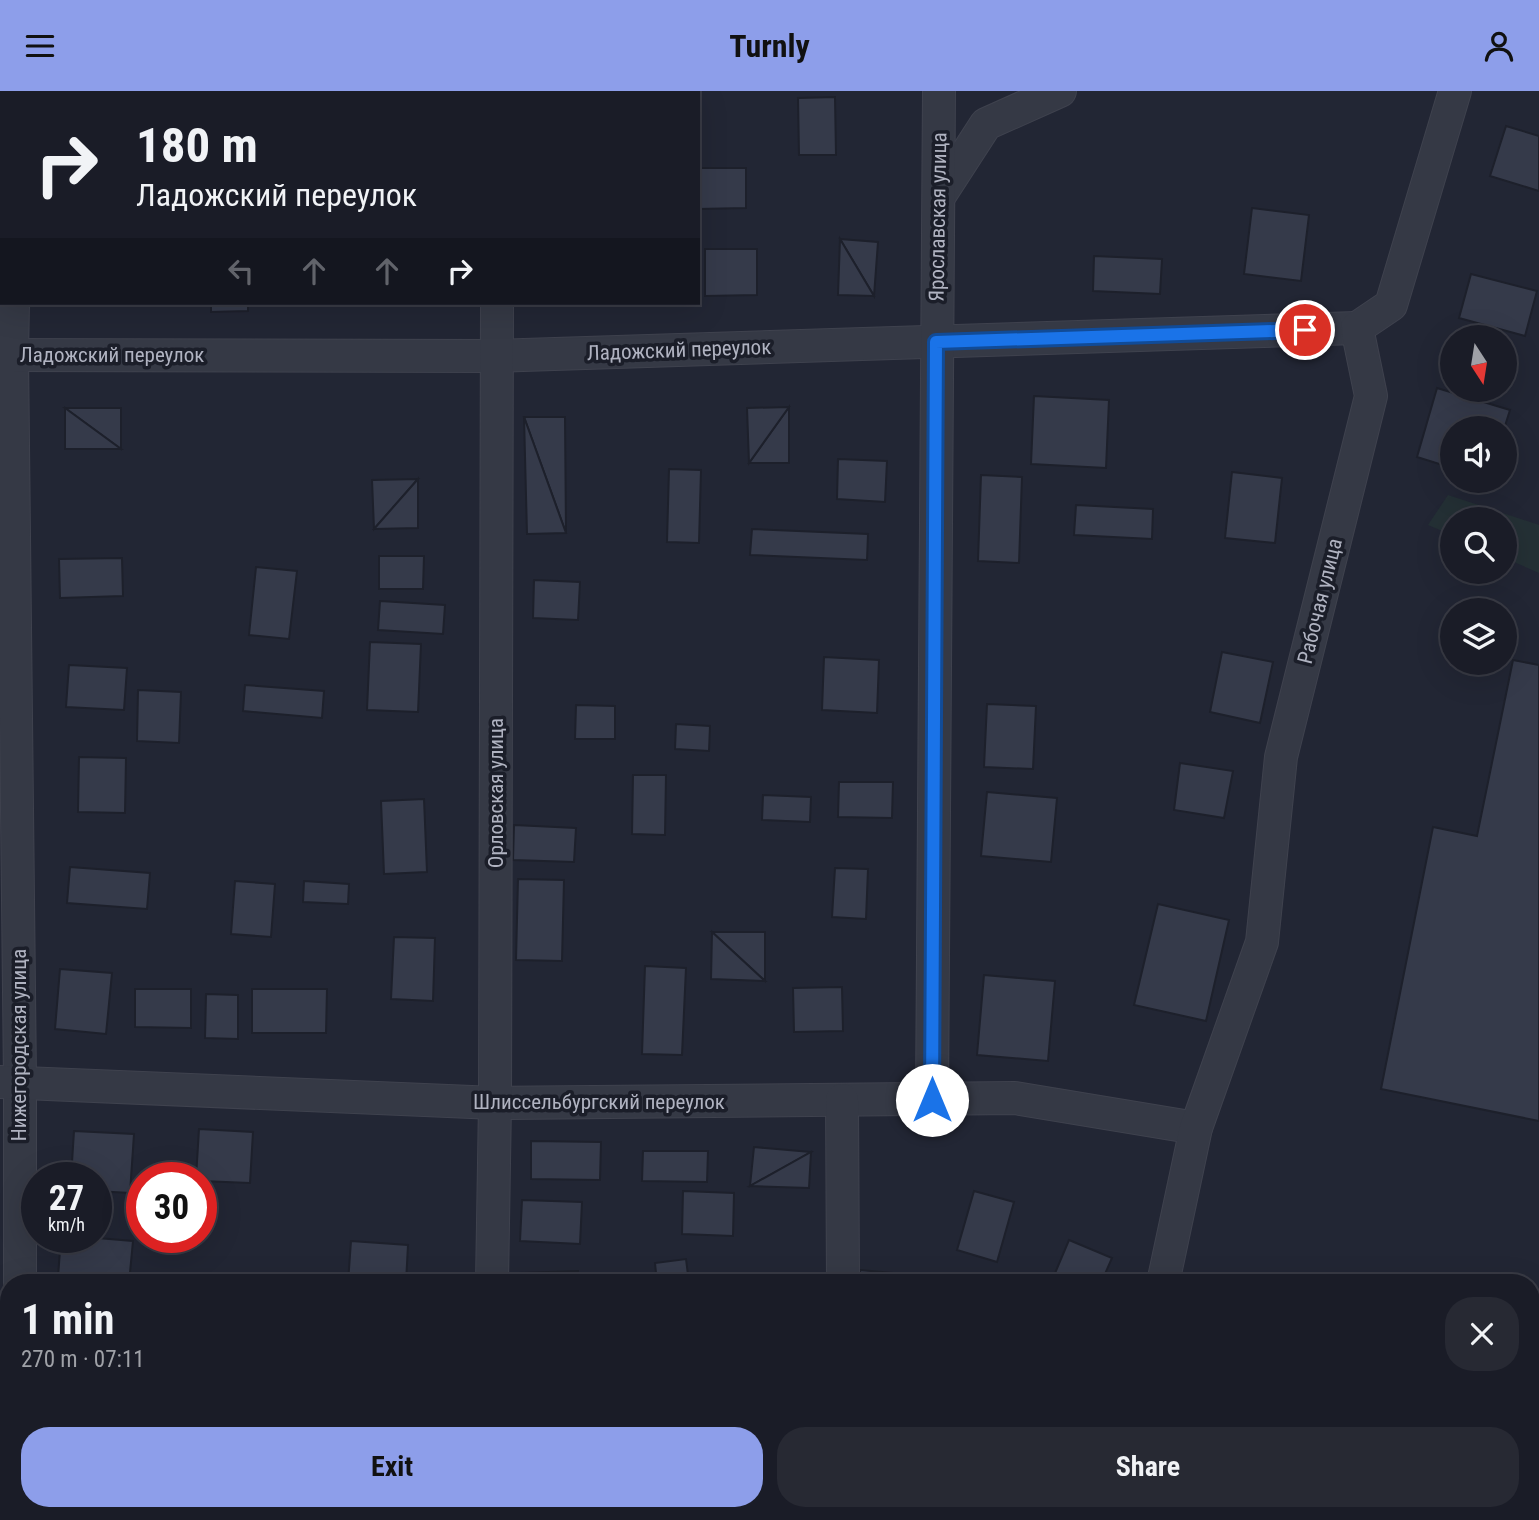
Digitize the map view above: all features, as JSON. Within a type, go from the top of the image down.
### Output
[{"type":"street","name":"Ярославская улица","points":[[932,1100],[939,91]]},
{"type":"street","points":[[940,195],[986,124],[1060,91]]},
{"type":"street","points":[[1357,328],[1391,305],[1455,91]]},
{"type":"street","name":"Нижегородская улица","points":[[13,305],[6,354],[10,1082],[20,1274]]},
{"type":"street","name":"Орловская улица","points":[[492,1274],[497,305]]},
{"type":"street","name":"Ладожский переулок","points":[[6,354],[496,356],[1357,328]]},
{"type":"street","name":"Рабочая улица","points":[[1165,1274],[1196,1128],[1262,942],[1281,757],[1371,396],[1357,328]]},
{"type":"street","name":"Шлиссельбургский переулок","points":[[10,1082],[495,1103],[1015,1098],[1196,1128]]},
{"type":"street","points":[[842,1100],[843,1274]]},
{"type":"shaded area","points":[[1448,495],[1484,507],[1440,507]]},
{"type":"shaded area","points":[[1440,507],[1440,530],[1428,525]]},
{"type":"shaded area","points":[[1517,518],[1539,525],[1539,573],[1517,563]]},
{"type":"building","points":[[835,97],[836,155],[799,155],[798,98]]},
{"type":"building","points":[[1506,126],[1539,136],[1539,191],[1490,176]]},
{"type":"building","points":[[700,168],[746,168],[746,208],[700,209]]},
{"type":"building","points":[[1252,208],[1309,215],[1301,281],[1244,274]]},
{"type":"building","points":[[840,239],[878,242],[874,296]]},
{"type":"building","points":[[840,239],[874,296],[838,295]]},
{"type":"building","points":[[705,249],[757,249],[757,295],[705,296]]},
{"type":"building","points":[[1094,256],[1162,259],[1160,294],[1093,291]]},
{"type":"building","points":[[1471,274],[1537,291],[1525,336],[1517,334],[1517,325],[1485,325],[1459,318]]},
{"type":"building","points":[[211,305],[248,305],[248,311],[211,312]]},
{"type":"building","points":[[1437,388],[1440,389],[1440,403],[1487,403],[1510,410],[1508,416],[1440,416],[1440,464],[1417,457]]},
{"type":"building","points":[[1034,396],[1109,400],[1106,468],[1031,464]]},
{"type":"building","points":[[789,407],[789,463],[749,463]]},
{"type":"building","points":[[789,407],[749,463],[747,408]]},
{"type":"building","points":[[65,408],[121,408],[121,449]]},
{"type":"building","points":[[65,408],[121,449],[65,449]]},
{"type":"building","points":[[524,417],[565,417],[566,533]]},
{"type":"building","points":[[524,417],[566,533],[527,534]]},
{"type":"building","points":[[838,459],[887,461],[885,502],[837,499]]},
{"type":"building","points":[[669,469],[701,470],[699,543],[667,542]]},
{"type":"building","points":[[1232,472],[1282,478],[1275,543],[1225,538]]},
{"type":"building","points":[[981,475],[1022,477],[1019,563],[978,561]]},
{"type":"building","points":[[418,479],[374,529],[372,480]]},
{"type":"building","points":[[418,479],[418,528],[374,529]]},
{"type":"building","points":[[1076,505],[1153,509],[1152,539],[1074,535]]},
{"type":"building","points":[[752,529],[868,534],[867,560],[750,555]]},
{"type":"building","points":[[379,556],[424,556],[423,589],[379,589]]},
{"type":"building","points":[[122,558],[123,596],[60,598],[59,559]]},
{"type":"building","points":[[256,567],[297,571],[289,639],[249,635]]},
{"type":"building","points":[[534,580],[580,582],[578,620],[533,618]]},
{"type":"building","points":[[380,601],[445,605],[443,634],[378,630]]},
{"type":"building","points":[[370,642],[421,644],[418,712],[367,710]]},
{"type":"building","points":[[1222,652],[1273,662],[1260,723],[1210,712]]},
{"type":"building","points":[[824,657],[879,660],[877,713],[822,710]]},
{"type":"building","points":[[1517,661],[1539,665],[1539,1121],[1381,1089],[1433,827],[1477,836],[1510,675],[1517,675]]},
{"type":"building","points":[[69,665],[127,668],[124,710],[66,707]]},
{"type":"building","points":[[245,685],[324,691],[322,718],[243,711]]},
{"type":"building","points":[[138,690],[181,692],[179,743],[137,741]]},
{"type":"building","points":[[987,704],[1036,706],[1033,769],[984,767]]},
{"type":"building","points":[[576,705],[615,706],[615,739],[575,739]]},
{"type":"building","points":[[676,724],[710,726],[709,751],[675,749]]},
{"type":"building","points":[[79,757],[126,758],[125,813],[78,812]]},
{"type":"building","points":[[1180,763],[1233,771],[1224,818],[1174,810]]},
{"type":"building","points":[[633,775],[666,775],[665,835],[632,834]]},
{"type":"building","points":[[839,782],[893,782],[892,818],[838,817]]},
{"type":"building","points":[[987,792],[1057,798],[1051,862],[981,856]]},
{"type":"building","points":[[763,795],[811,797],[810,822],[762,820]]},
{"type":"building","points":[[424,799],[427,872],[384,874],[381,801]]},
{"type":"building","points":[[514,825],[576,828],[574,862],[513,860]]},
{"type":"building","points":[[70,867],[150,873],[147,909],[67,903]]},
{"type":"building","points":[[835,868],[868,869],[866,919],[832,917]]},
{"type":"building","points":[[518,879],[564,880],[562,961],[516,960]]},
{"type":"building","points":[[235,881],[275,884],[271,937],[231,934]]},
{"type":"building","points":[[304,881],[349,884],[348,904],[303,902]]},
{"type":"building","points":[[1158,904],[1229,920],[1206,1021],[1134,1005]]},
{"type":"building","points":[[712,932],[765,932],[765,981]]},
{"type":"building","points":[[712,932],[765,981],[711,979]]},
{"type":"building","points":[[394,937],[435,938],[433,1001],[391,999]]},
{"type":"building","points":[[645,966],[686,968],[682,1055],[642,1054]]},
{"type":"building","points":[[60,969],[112,973],[106,1034],[55,1029]]},
{"type":"building","points":[[984,975],[1055,981],[1048,1061],[977,1055]]},
{"type":"building","points":[[842,987],[843,1031],[794,1032],[793,988]]},
{"type":"building","points":[[135,989],[191,989],[191,1028],[135,1027]]},
{"type":"building","points":[[252,989],[327,989],[326,1033],[252,1033]]},
{"type":"building","points":[[206,994],[238,995],[238,1039],[205,1038]]},
{"type":"building","points":[[199,1129],[253,1132],[250,1183],[217,1182],[217,1162],[197,1162]]},
{"type":"building","points":[[74,1131],[134,1134],[132,1162],[126,1162],[126,1193],[112,1192],[112,1162],[72,1162]]},
{"type":"building","points":[[531,1141],[601,1142],[600,1180],[531,1179]]},
{"type":"building","points":[[754,1147],[811,1152],[750,1186]]},
{"type":"building","points":[[643,1151],[708,1151],[707,1182],[642,1181]]},
{"type":"building","points":[[811,1152],[809,1188],[750,1186]]},
{"type":"building","points":[[683,1191],[734,1193],[733,1236],[682,1234]]},
{"type":"building","points":[[974,1191],[1014,1202],[997,1262],[957,1250]]},
{"type":"building","points":[[522,1200],[582,1202],[580,1244],[520,1241]]},
{"type":"building","points":[[112,1239],[126,1240],[126,1253],[132,1253],[130,1274],[58,1274],[60,1253],[112,1253]]},
{"type":"building","points":[[1069,1240],[1112,1258],[1105,1274],[1055,1274]]},
{"type":"building","points":[[351,1241],[408,1245],[406,1274],[349,1274]]},
{"type":"building","points":[[686,1259],[688,1274],[656,1274],[655,1263]]},
{"type":"building","points":[[860,1270],[903,1274],[860,1274]]},
{"type":"building","points":[[578,1271],[578,1274],[520,1273]]},
{"type":"route","points":[[932,1100],[936,342],[1305,330]]}]
